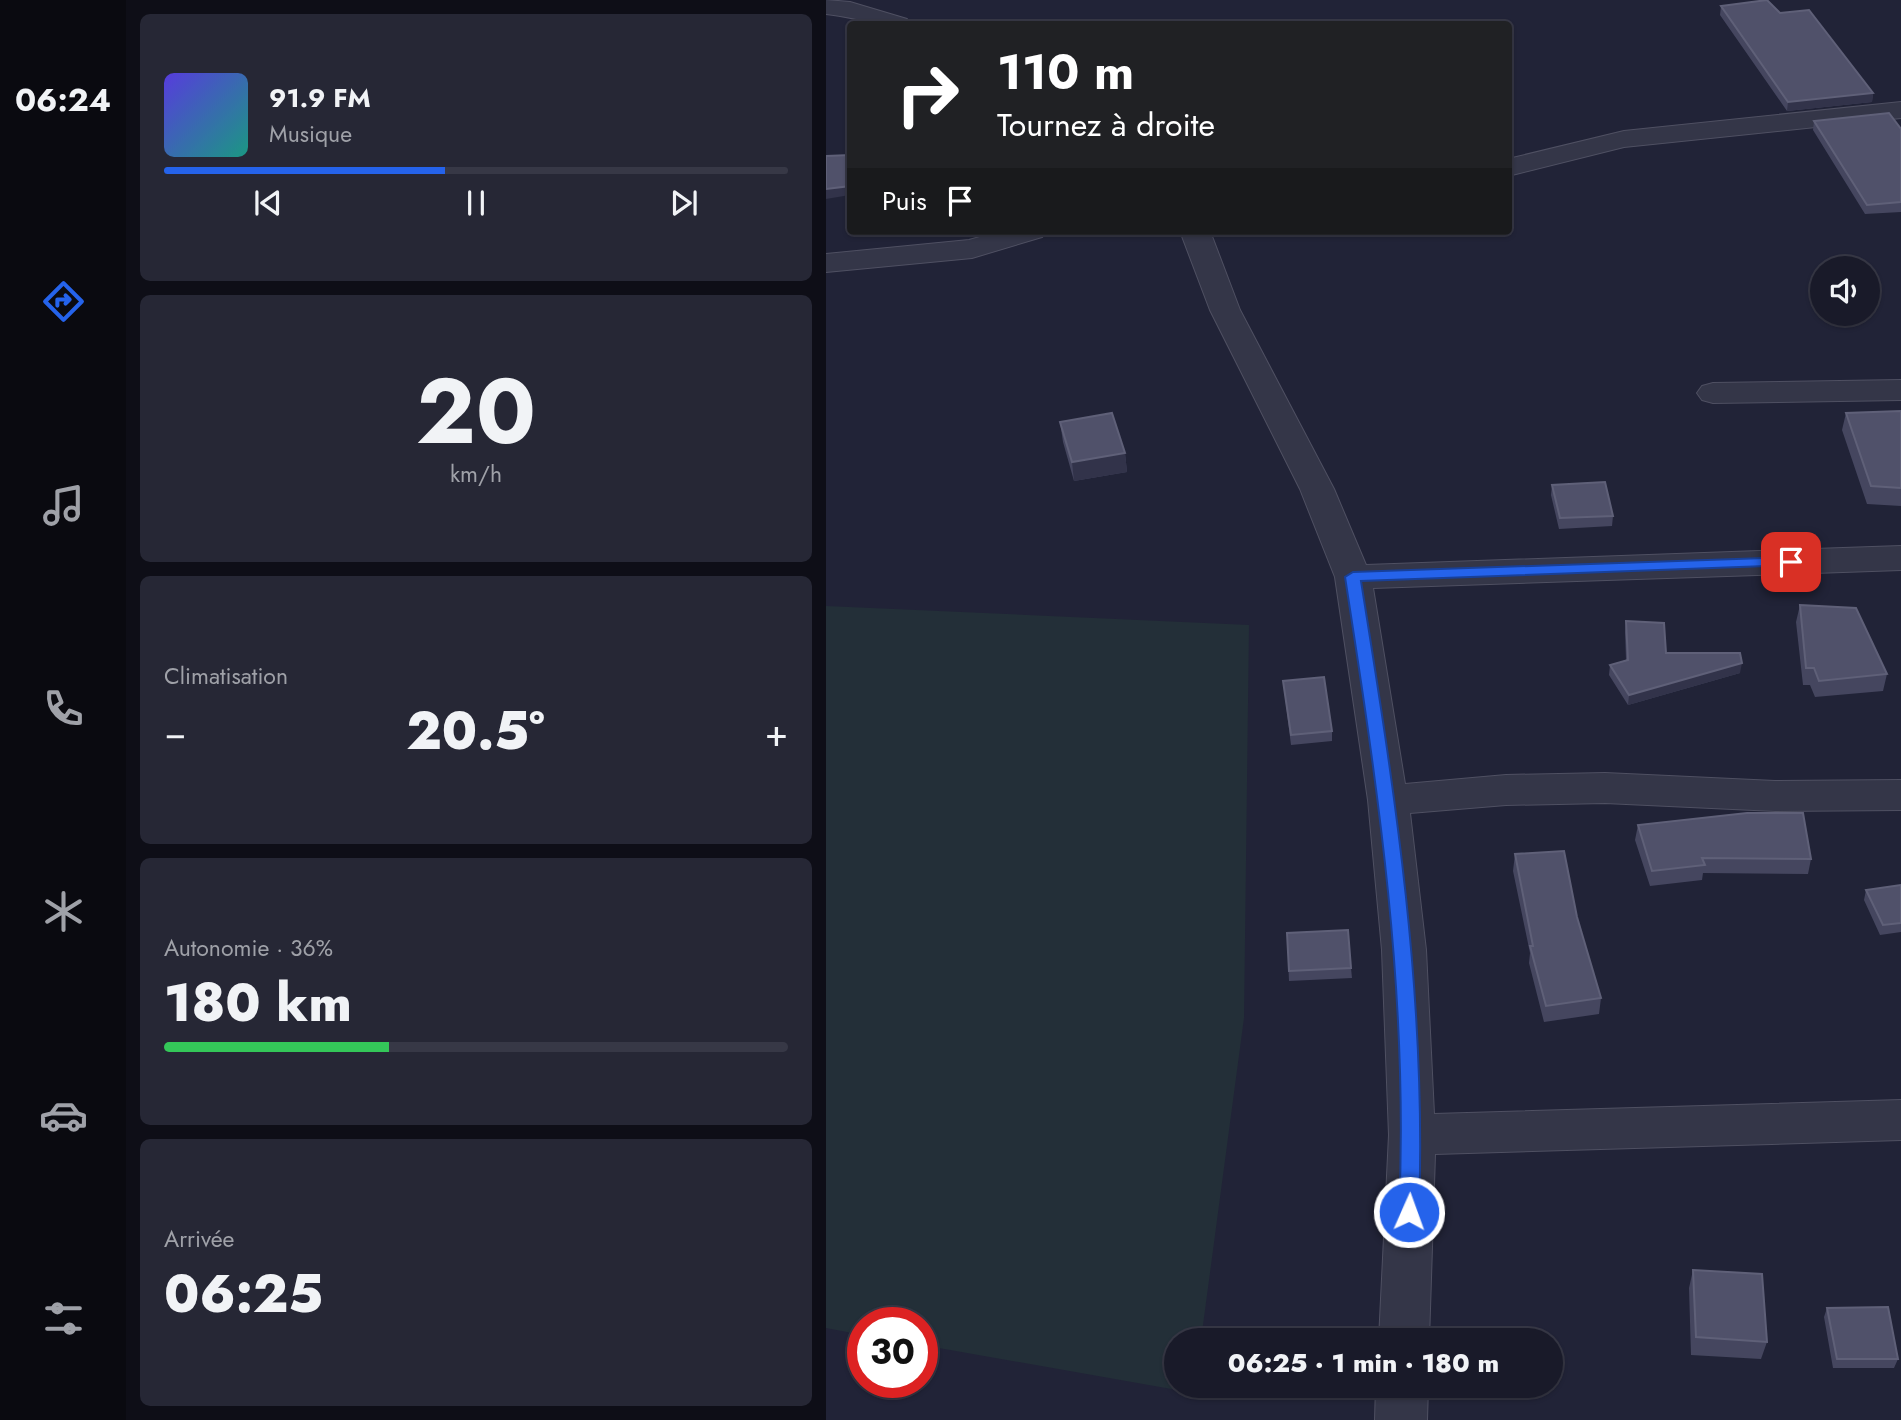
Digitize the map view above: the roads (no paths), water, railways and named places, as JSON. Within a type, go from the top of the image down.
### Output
[{"type":"street","points":[[826,7],[850,9],[888,21]]},
{"type":"street","points":[[1512,166],[1624,139],[1901,110]]},
{"type":"street","points":[[826,262],[972,250],[1019,235]]},
{"type":"street","points":[[1197,235],[1225,310],[1317,489],[1353,577],[1388,800],[1404,950],[1412,1135],[1404,1328]]},
{"type":"street","points":[[1713,393],[1901,390]]},
{"type":"street","points":[[1353,577],[1901,558]]},
{"type":"street","points":[[1388,800],[1506,790],[1605,788],[1775,796],[1901,795]]},
{"type":"street","points":[[1412,1135],[1901,1120]]},
{"type":"street","points":[[1401,1420],[1402,1398]]}]
